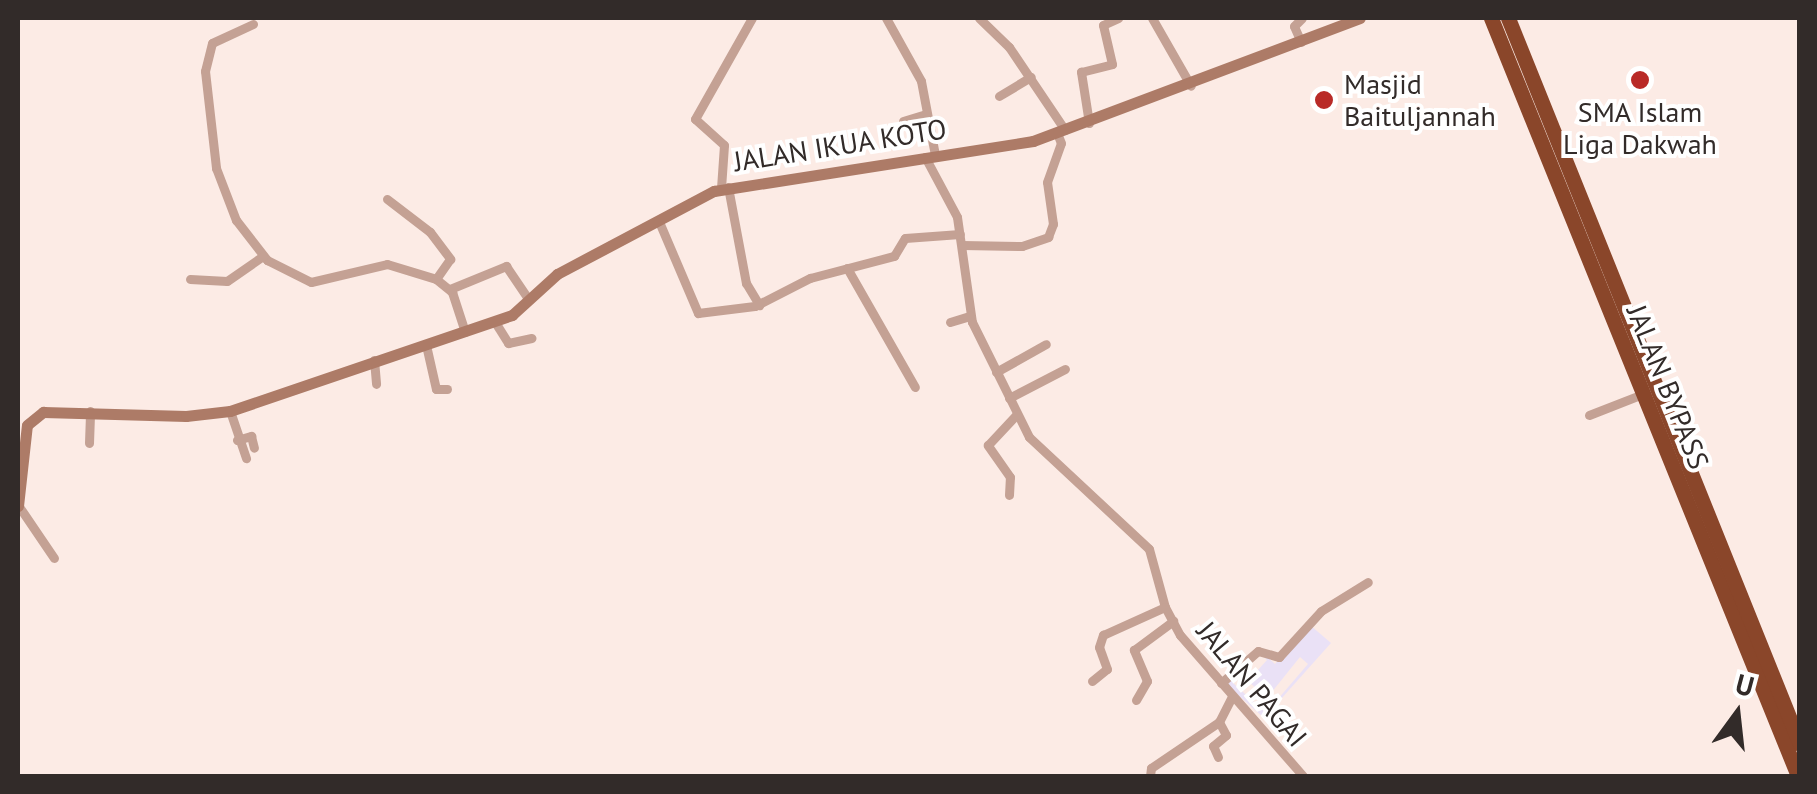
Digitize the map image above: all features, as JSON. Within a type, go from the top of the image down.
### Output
[{"type":"highway","name":"JALAN BYPASS","points":[[1491,18],[1557,162],[1642,394],[1798,776]]},
{"type":"highway","points":[[1508,18],[1557,162],[1800,744]]},
{"type":"street","points":[[752,18],[696,118],[724,145],[725,188],[743,273],[759,305]]},
{"type":"street","name":"JALAN PAGAI","points":[[886,18],[909,50],[926,114],[930,156],[953,207],[960,234],[970,316],[1017,414],[1035,446],[1152,554],[1164,606],[1173,621],[1221,683],[1303,776]]},
{"type":"street","points":[[962,245],[1022,246],[1048,236],[1053,224],[1047,182],[1061,132],[1031,77],[979,18]]},
{"type":"street","points":[[1089,122],[1080,72],[1112,64],[1103,27],[1118,18]]},
{"type":"street","points":[[1152,18],[1190,86]]},
{"type":"street","points":[[1301,42],[1294,26],[1302,18]]},
{"type":"street","name":"JALAN IKUA KOTO","points":[[18,505],[28,424],[43,412],[90,408],[186,416],[230,410],[494,322],[529,300],[557,274],[725,188],[1061,132],[1360,18]]},
{"type":"street","points":[[253,24],[212,43],[205,78],[222,194],[263,256],[316,283],[388,264],[436,279],[450,289],[464,332]]},
{"type":"street","points":[[999,96],[1031,77]]},
{"type":"street","points":[[903,121],[926,114]]},
{"type":"street","points":[[387,200],[430,232],[450,259],[436,279]]},
{"type":"street","points":[[660,224],[697,312],[759,305],[810,278],[897,254],[906,238],[960,234]]},
{"type":"street","points":[[190,279],[227,281],[263,256]]},
{"type":"street","points":[[450,289],[506,266],[529,300]]},
{"type":"street","points":[[847,268],[915,387]]},
{"type":"street","points":[[950,322],[970,316]]},
{"type":"street","points":[[494,322],[508,343],[532,338]]},
{"type":"street","points":[[996,372],[1046,344]]},
{"type":"street","points":[[426,345],[436,390],[447,390]]},
{"type":"street","points":[[374,360],[376,384]]},
{"type":"street","points":[[1009,398],[1064,370]]},
{"type":"street","points":[[1588,416],[1642,394]]},
{"type":"street","points":[[89,443],[90,408]]},
{"type":"street","points":[[230,410],[246,458]]},
{"type":"street","points":[[1008,495],[1010,477],[988,445],[1017,414]]},
{"type":"street","points":[[237,440],[250,436],[254,448]]},
{"type":"street","points":[[1090,513],[1102,504]]},
{"type":"street","points":[[18,505],[54,558]]},
{"type":"street","points":[[1221,683],[1256,652],[1279,658],[1321,610],[1368,582]]},
{"type":"street","points":[[1092,681],[1107,669],[1099,647],[1103,634],[1164,606]]},
{"type":"street","points":[[1136,700],[1148,681],[1134,650],[1173,621]]},
{"type":"street","points":[[1150,776],[1152,768],[1220,722],[1232,696]]},
{"type":"street","points":[[1218,757],[1213,746],[1226,735],[1220,722]]},
{"type":"shaded area","points":[[1310,625],[1331,643],[1264,718],[1227,685],[1258,649],[1275,664]],"holes":[[[1260,653],[1267,660],[1248,681],[1267,698],[1300,657],[1308,664],[1266,713],[1233,683]]]},
{"type":"place","name":"SMA Islam Liga Dakwah","points":[[1640,80]]},
{"type":"place","name":"Masjid Baituljannah","points":[[1324,100]]}]
